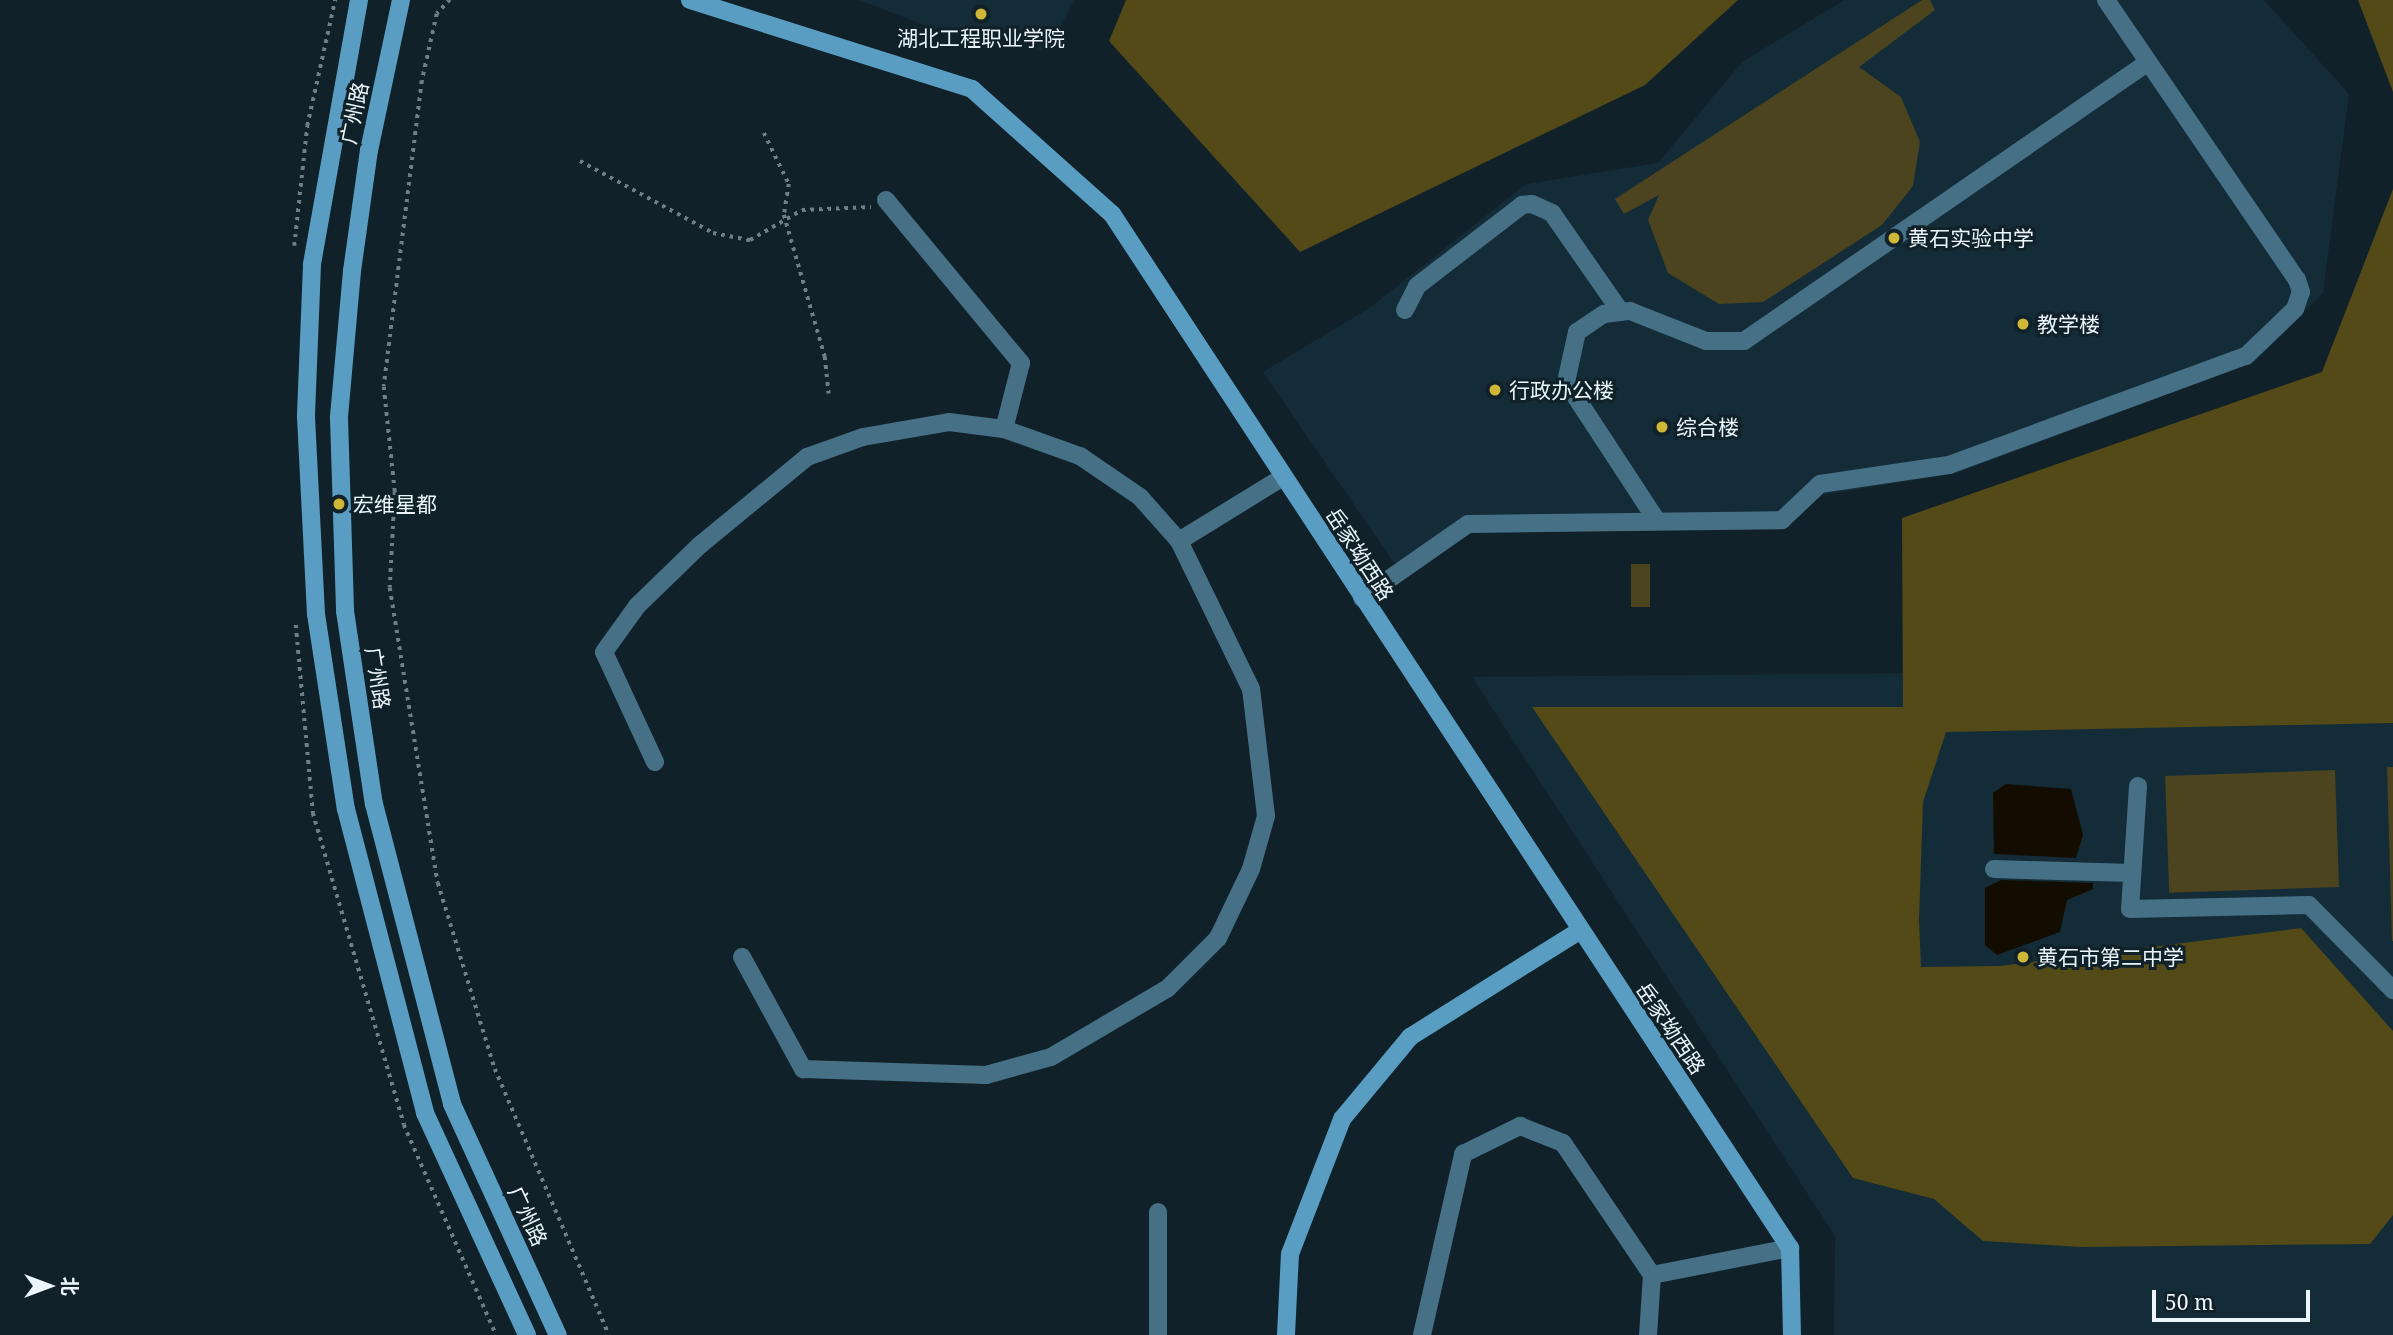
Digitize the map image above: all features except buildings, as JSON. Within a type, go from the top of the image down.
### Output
[{"type":"main road","name":"广州路","points":[[359,0],[312,265],[306,417],[316,614],[346,809],[422,1101],[527,1335]]},
{"type":"main road","name":"广州路","points":[[401,0],[369,150],[352,271],[339,418],[345,611],[374,804],[448,1090],[558,1335]]},
{"type":"main road","name":"岳家坳西路","points":[[690,0],[972,89],[1112,214],[1579,931],[1790,1248]]},
{"type":"main road","points":[[1286,1335],[1290,1254],[1342,1119],[1410,1038],[1579,931]]},
{"type":"main road","points":[[1790,1248],[1792,1335]]},
{"type":"street","points":[[1362,598],[1468,524],[1782,520],[1820,484],[1949,465],[2246,356],[2295,309],[2301,292],[2106,0]]},
{"type":"street","points":[[1405,310],[1417,286],[1522,205],[1532,204],[1552,213],[1620,311],[1706,341],[1744,341],[2148,62]]},
{"type":"street","points":[[886,200],[1021,363],[1004,429]]},
{"type":"street","points":[[1620,311],[1577,332],[1566,383],[1657,522]]},
{"type":"street","points":[[655,762],[604,652],[637,606],[700,545],[807,457],[863,437],[948,422],[1004,429],[1080,456],[1140,497],[1179,541],[1251,689],[1266,816],[1251,869],[1218,938],[1168,988],[1051,1057],[986,1075],[803,1069],[742,957]]},
{"type":"street","points":[[1179,541],[1283,477]]},
{"type":"street","points":[[2138,786],[2130,909],[2308,905],[2332,922],[2393,990]]},
{"type":"street","points":[[1994,869],[2132,873]]},
{"type":"street","points":[[1422,1335],[1463,1154],[1520,1126],[1563,1143],[1652,1275],[1648,1335]]},
{"type":"street","points":[[1158,1212],[1158,1335]]},
{"type":"street","points":[[1652,1275],[1790,1248]]},
{"type":"path","points":[[450,0],[437,14],[422,81],[384,387],[395,492],[390,588],[418,785],[438,883],[495,1069],[609,1335]]},
{"type":"path","points":[[764,134],[789,184],[788,221],[825,357],[829,394]]},
{"type":"path","points":[[580,161],[713,233],[750,240],[788,221],[802,210],[865,211],[886,200]]},
{"type":"shaded area","name":"湖北工程职业学院","points":[[859,0],[1074,0],[1048,52],[932,28]]},
{"type":"shaded area","points":[[1126,0],[1738,0],[1645,85],[1300,252],[1109,41]]},
{"type":"shaded area","name":"黄石实验中学","points":[[1844,0],[2264,0],[2349,94],[2323,293],[2254,362],[1957,473],[1822,495],[1790,524],[1473,530],[1403,576],[1263,372],[1368,309],[1526,184],[1658,163],[1742,62]]},
{"type":"shaded area","points":[[1922,0],[1930,0],[1935,10],[1859,67],[1901,97],[1920,142],[1913,186],[1882,225],[1763,302],[1719,304],[1668,273],[1648,220],[1659,195],[1624,214],[1615,199]]},
{"type":"shaded area","points":[[2358,0],[2393,0],[2393,92]]},
{"type":"shaded area","points":[[2393,189],[2393,723],[1946,732],[1923,802],[1919,920],[1921,967],[2000,966],[2301,928],[2393,1031],[2393,1215],[2370,1244],[2081,1247],[1983,1241],[1934,1199],[1853,1178],[1532,707],[1903,707],[1902,518],[2322,372]]},
{"type":"shaded area","points":[[1631,564],[1650,564],[1650,607],[1631,607]]},
{"type":"shaded area","name":"黄石市第二中学","points":[[2393,669],[2393,1335],[1834,1335],[1835,1236],[1472,677]]},
{"type":"shaded area","points":[[2387,767],[2393,767],[2393,941],[2392,941]]},
{"type":"shaded area","points":[[2335,770],[2339,887],[2169,893],[2165,776]]},
{"type":"shaded area","points":[[2006,784],[2071,789],[2083,835],[2076,858],[1994,854],[1993,793]]},
{"type":"shaded area","points":[[2001,880],[2093,883],[2093,889],[2067,900],[2060,932],[1997,955],[1985,945],[1985,888]]},
{"type":"place","name":"湖北工程职业学院","points":[[981,14]]},
{"type":"place","name":"黄石实验中学","points":[[1894,238]]},
{"type":"place","name":"教学楼","points":[[2023,324]]},
{"type":"place","name":"行政办公楼","points":[[1495,390]]},
{"type":"place","name":"综合楼","points":[[1662,427]]},
{"type":"place","name":"宏维星都","points":[[339,504]]},
{"type":"place","name":"黄石市第二中学","points":[[2023,957]]}]
